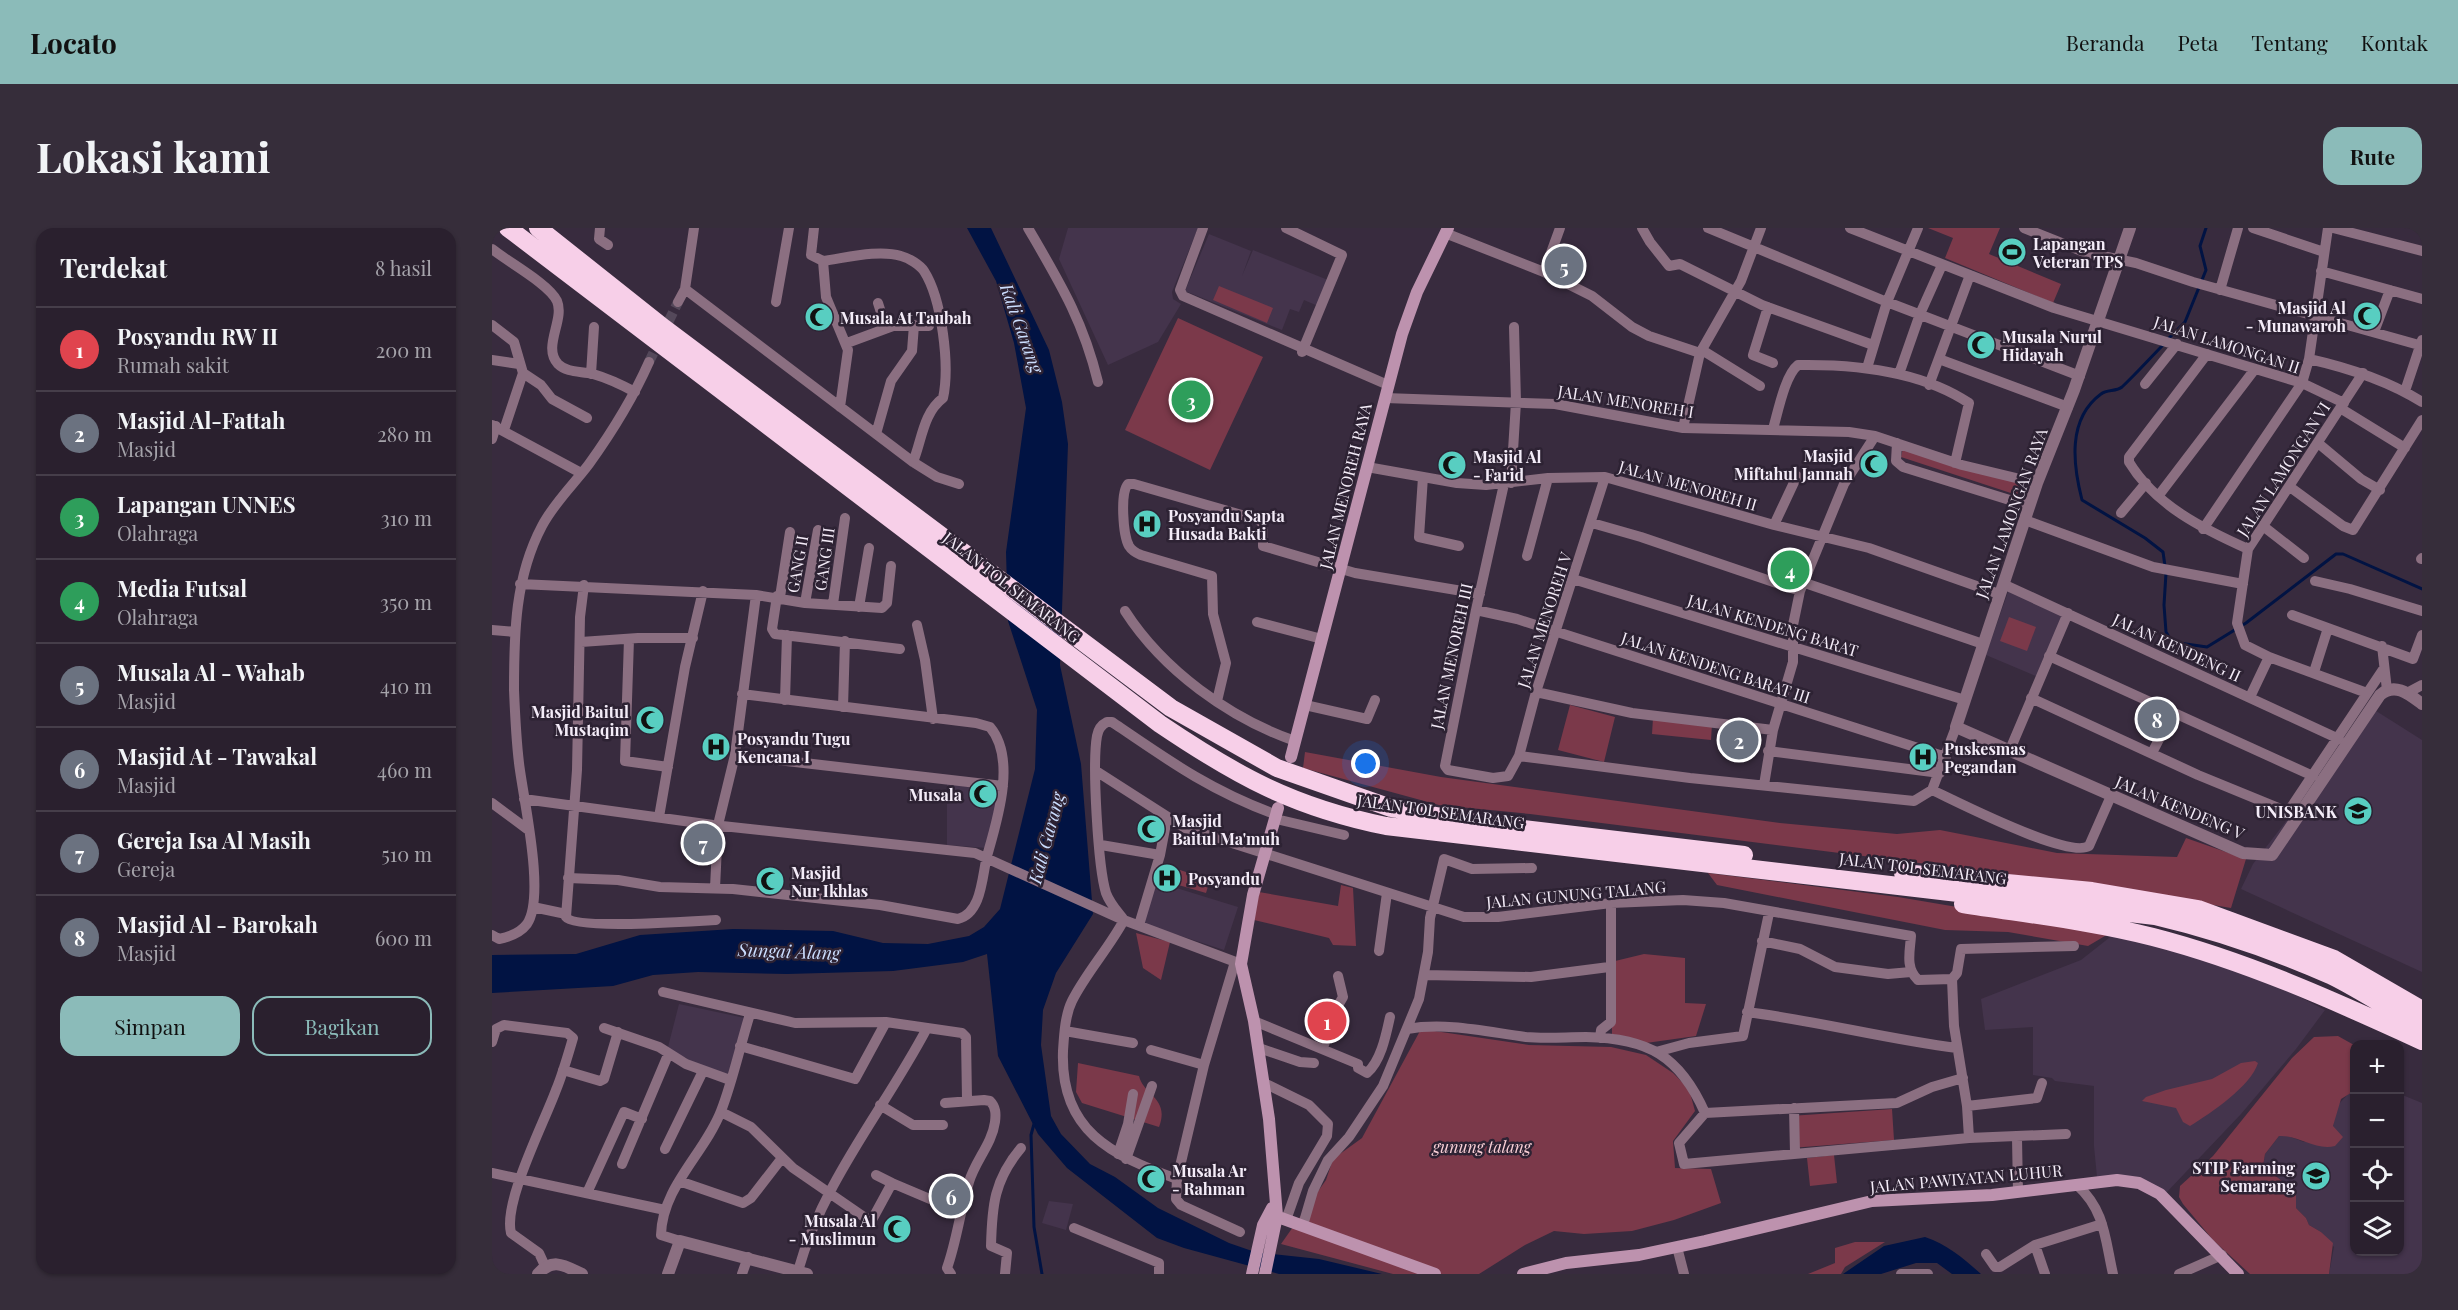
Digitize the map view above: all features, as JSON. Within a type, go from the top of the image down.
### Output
[{"type":"highway","name":"JALAN TOL SEMARANG","points":[[508,228],[891,509],[1171,708],[1287,773],[1391,808],[1506,827],[2152,899],[2198,909],[2334,959],[2422,1010]]},
{"type":"highway","name":"JALAN TOL SEMARANG","points":[[538,228],[1160,724],[1225,767],[1290,799],[1343,817],[1386,826],[2155,916],[2204,927],[2331,976],[2422,1028]]},
{"type":"highway","points":[[1807,874],[2151,936],[2204,951],[2313,991],[2422,1041]]},
{"type":"main road","name":"JALAN MENOREH RAYA","points":[[1291,757],[1388,384],[1417,292],[1446,231]]},
{"type":"main road","points":[[1265,1274],[1274,1218],[1269,1119],[1254,1021],[1238,963],[1252,895],[1277,814]]},
{"type":"main road","name":"JALAN PAWIYATAN LUHUR","points":[[1523,1274],[1566,1263],[1639,1255],[1872,1201],[1966,1198],[2098,1182],[2132,1181],[2160,1194],[2222,1255],[2238,1274]]},
{"type":"main road","points":[[1274,1218],[1303,1225],[1435,1274]]},
{"type":"main road","points":[[1252,1274],[1274,1218]]},
{"type":"street","points":[[600,228],[599,239],[608,245]]},
{"type":"street","points":[[678,302],[685,289],[694,228]]},
{"type":"street","points":[[776,302],[789,228]]},
{"type":"street","points":[[814,228],[812,255],[823,261],[893,255],[912,261],[924,270],[936,305],[945,350],[945,388],[943,398],[933,405],[927,416],[913,462]]},
{"type":"street","points":[[1028,228],[1075,309],[1090,347],[1098,382]]},
{"type":"street","points":[[1203,228],[1180,290],[1183,296],[1303,350],[1388,384]]},
{"type":"street","points":[[1286,228],[1342,255],[1303,350]]},
{"type":"street","points":[[1544,272],[1560,228]]},
{"type":"street","points":[[1642,228],[1667,264],[1680,264],[1768,307],[1873,345]]},
{"type":"street","points":[[1708,228],[1887,302],[2080,376]]},
{"type":"street","points":[[1683,428],[1701,351],[1735,291],[1761,228]]},
{"type":"street","name":"JALAN LAMONGAN II","points":[[1850,228],[2054,308],[2160,338],[2302,383],[2342,406],[2405,448]]},
{"type":"street","points":[[1867,368],[1887,302],[1917,228]]},
{"type":"street","points":[[2024,228],[2084,252],[2117,261],[2136,263],[2208,287],[2374,332],[2421,342],[2405,391]]},
{"type":"street","name":"JALAN LAMONGAN RAYA","points":[[1932,790],[1946,757],[2037,483],[2080,376],[2130,228]]},
{"type":"street","points":[[2220,290],[2238,228]]},
{"type":"street","points":[[2253,228],[2324,252]]},
{"type":"street","points":[[2203,529],[2302,383],[2308,359],[2328,228]]},
{"type":"street","points":[[2333,228],[2422,251]]},
{"type":"street","points":[[1446,231],[1544,272],[1592,296],[1640,331],[1701,351],[1760,386]]},
{"type":"street","points":[[492,249],[539,284],[557,302],[559,313],[552,345],[553,357],[558,364],[567,370],[591,374],[635,392]]},
{"type":"street","points":[[823,261],[826,297],[831,313],[847,343],[847,361],[840,407]]},
{"type":"street","points":[[1899,374],[1920,314],[1942,265]]},
{"type":"street","points":[[2321,271],[2422,299]]},
{"type":"street","points":[[1929,385],[1970,275]]},
{"type":"street","points":[[685,289],[913,462],[936,477],[959,484]]},
{"type":"street","points":[[2374,332],[2390,290]]},
{"type":"street","points":[[878,303],[886,328]]},
{"type":"street","points":[[1768,307],[1753,355],[1773,363]]},
{"type":"street","points":[[492,325],[514,342],[521,368],[492,439]]},
{"type":"street","points":[[876,434],[891,381],[912,351],[914,325]]},
{"type":"street","points":[[847,343],[886,328],[929,326]]},
{"type":"street","points":[[591,374],[594,327]]},
{"type":"street","name":"JALAN MENOREH III","points":[[1511,772],[1504,777],[1493,778],[1445,768],[1476,610],[1507,484],[1516,402],[1514,327]]},
{"type":"street","points":[[2145,384],[2177,344]]},
{"type":"street","points":[[2207,354],[2129,457],[2130,465],[2159,495],[2203,529],[2248,549]]},
{"type":"street","points":[[1939,359],[2068,407]]},
{"type":"street","points":[[2308,359],[2363,373],[2405,391],[2422,402]]},
{"type":"street","points":[[492,360],[521,368],[541,385],[552,399],[587,418]]},
{"type":"street","points":[[494,938],[519,932],[527,923],[533,907],[535,876],[532,847],[527,829],[515,724],[515,632],[520,584],[543,525],[635,392],[649,362]]},
{"type":"street","points":[[1773,429],[1784,392],[1796,366],[1867,368],[1899,374],[1969,403],[1956,484]]},
{"type":"street","points":[[2159,495],[2254,369]]},
{"type":"street","name":"JALAN LAMONGAN VI","points":[[2269,657],[2245,645],[2238,628],[2248,549],[2363,373]]},
{"type":"street","name":"JALAN MENOREH I","points":[[1384,398],[1516,402],[1583,408],[1683,428],[1773,429],[1875,436],[1959,464],[2037,483]]},
{"type":"street","points":[[2290,487],[2343,526],[2353,530],[2422,420]]},
{"type":"street","points":[[497,427],[581,473]]},
{"type":"street","points":[[1764,785],[1768,751],[1793,662],[1793,625],[1802,587],[1820,536],[1844,484],[1875,436]]},
{"type":"street","points":[[1897,443],[1896,455],[1899,465],[2029,506]]},
{"type":"street","points":[[2318,443],[2361,479],[2380,490]]},
{"type":"street","name":"JALAN MENOREH II","points":[[1367,466],[1457,483],[1507,484],[1548,478],[1605,477],[1774,525],[1869,548],[2001,589]]},
{"type":"street","points":[[1774,525],[1797,476]]},
{"type":"street","points":[[1423,477],[1419,537],[1459,546]]},
{"type":"street","name":"JALAN MENOREH V","points":[[1511,772],[1519,756],[1536,692],[1605,477]]},
{"type":"street","points":[[1527,556],[1548,478]]},
{"type":"street","points":[[2121,513],[2146,483]]},
{"type":"street","points":[[1217,701],[1226,663],[1213,614],[1212,576],[1140,555],[1133,550],[1126,536],[1124,488],[1134,484],[1259,520],[1263,524],[1263,546],[1341,569],[1409,584],[1480,594]]},
{"type":"street","name":"GANG III","points":[[833,604],[845,518]]},
{"type":"street","points":[[2025,520],[2153,567],[2243,584]]},
{"type":"street","points":[[1592,523],[1983,644]]},
{"type":"street","points":[[2262,526],[2304,558]]},
{"type":"street","name":"GANG II","points":[[806,603],[818,530]]},
{"type":"street","points":[[790,532],[772,631],[787,635],[900,649]]},
{"type":"street","points":[[859,607],[869,549]]},
{"type":"street","points":[[520,584],[756,594],[806,603],[859,607],[886,606],[891,566]]},
{"type":"street","name":"JALAN KENDENG BARAT","points":[[1573,579],[1965,700]]},
{"type":"street","points":[[2315,581],[2422,611]]},
{"type":"street","points":[[584,585],[574,805],[566,914],[569,922],[649,924],[716,920]]},
{"type":"street","name":"JALAN KENDENG II","points":[[2001,589],[2067,613],[2339,739]]},
{"type":"street","points":[[659,818],[685,667],[703,591]]},
{"type":"street","points":[[715,888],[718,825],[735,755],[756,594]]},
{"type":"street","name":"JALAN KENDENG BARAT III","points":[[1476,610],[1556,631],[1946,757]]},
{"type":"street","points":[[1125,611],[1136,628],[1173,667],[1217,701],[1247,720],[1295,741]]},
{"type":"street","points":[[2009,752],[2067,613]]},
{"type":"street","points":[[2292,615],[2413,659],[2422,635]]},
{"type":"street","points":[[1257,622],[1322,639]]},
{"type":"street","points":[[917,625],[926,660],[933,718]]},
{"type":"street","points":[[2314,672],[2328,628]]},
{"type":"street","points":[[492,630],[515,632]]},
{"type":"street","points":[[785,700],[787,635]]},
{"type":"street","points":[[581,642],[693,638]]},
{"type":"street","points":[[629,639],[625,761],[668,767]]},
{"type":"street","points":[[843,707],[845,641]]},
{"type":"street","points":[[2382,646],[2387,690],[2401,690],[2422,704]]},
{"type":"street","points":[[2049,656],[2313,776]]},
{"type":"street","points":[[2250,697],[2269,657],[2367,693]]},
{"type":"street","points":[[2031,698],[2285,812],[2292,811],[2384,668]]},
{"type":"street","points":[[2407,693],[2422,685]]},
{"type":"street","name":"JALAN KENDENG V","points":[[1956,727],[2243,853],[2271,855],[2275,853],[2312,792],[2332,769],[2375,702],[2387,690]]},
{"type":"street","points":[[1536,692],[1632,713],[1773,730]]},
{"type":"street","points":[[568,878],[618,880],[660,887],[715,888],[880,905],[958,919],[967,915],[974,907],[989,857],[1003,786],[998,741],[990,727],[976,723],[742,694]]},
{"type":"street","points":[[1305,705],[1367,719],[1375,700]]},
{"type":"street","points":[[2152,753],[2173,712]]},
{"type":"street","points":[[1124,920],[1106,892],[1101,845],[1096,771],[1097,734],[1104,723],[1112,722],[1203,784],[1236,800],[1344,835]]},
{"type":"street","points":[[1768,751],[1940,773]]},
{"type":"street","points":[[735,755],[1003,786]]},
{"type":"street","points":[[1519,756],[1914,801],[1932,790],[2026,833],[2080,849],[2089,846],[2111,796]]},
{"type":"street","name":"JALAN GUNUNG TALANG","points":[[1096,771],[1185,828],[1446,912],[1478,918],[1525,915],[1611,903],[1683,900],[1724,903],[1769,913],[1912,937],[1909,957],[1911,972]]},
{"type":"street","points":[[524,799],[718,825],[961,849],[989,857],[1124,920],[1238,963],[1204,1065],[1177,1179],[1178,1202],[1240,1232]]},
{"type":"street","points":[[492,803],[527,829]]},
{"type":"street","points":[[1139,926],[1160,855],[1167,818]]},
{"type":"street","points":[[1101,845],[1160,855]]},
{"type":"street","points":[[1303,1225],[1313,1191],[1328,1160],[1349,1137],[1383,1086],[1419,999],[1433,906],[1444,859],[1472,869],[1532,868]]},
{"type":"street","points":[[1379,951],[1387,893]]},
{"type":"street","points":[[1600,1038],[1601,1030],[1611,1023],[1611,903]]},
{"type":"street","points":[[533,907],[566,914]]},
{"type":"street","points":[[1656,1052],[1689,1043],[1743,1036],[1769,913]]},
{"type":"street","points":[[1124,920],[1071,1002],[1065,1031],[1062,1069],[1065,1090],[1087,1129],[1122,1156],[1177,1179]]},
{"type":"street","points":[[1762,941],[1800,949],[1835,967],[1888,974],[1911,972],[1918,980],[1952,980]]},
{"type":"street","points":[[1969,1138],[1967,1106],[1957,1048],[1952,980],[1957,973],[1961,949],[2074,946]]},
{"type":"street","points":[[1424,975],[1531,977],[1610,968]]},
{"type":"street","points":[[1323,1048],[1336,1009],[1343,997],[1338,976]]},
{"type":"street","points":[[663,992],[795,1023],[903,1023],[926,1030],[964,1035],[967,1100]]},
{"type":"street","points":[[1748,1012],[1798,1018],[1896,1040],[1957,1048]]},
{"type":"street","points":[[750,1014],[721,1112],[679,1181],[665,1210],[661,1234],[802,1273],[809,1234],[828,1192],[926,1030]]},
{"type":"street","points":[[1254,1021],[1323,1048],[1358,1064],[1358,1068],[1368,1072],[1382,1046],[1390,1017]]},
{"type":"street","points":[[740,1046],[855,1078],[886,1022]]},
{"type":"street","points":[[492,1042],[496,1029],[504,1025],[570,1033],[573,1038],[563,1070],[520,1180],[508,1221],[511,1233],[539,1253],[542,1270],[557,1263],[580,1273]]},
{"type":"street","points":[[1407,1029],[1428,1025],[1540,1038],[1600,1038],[1633,1043],[1656,1052],[1684,1074],[1693,1086],[1705,1113]]},
{"type":"street","points":[[604,1028],[659,1047],[668,1055],[730,1080]]},
{"type":"street","points":[[1065,1031],[1133,1043]]},
{"type":"street","points":[[563,1070],[600,1081],[604,1079],[618,1032]]},
{"type":"street","points":[[1259,1048],[1300,1062],[1314,1064]]},
{"type":"street","points":[[1151,1050],[1204,1065]]},
{"type":"street","points":[[622,1164],[668,1055]]},
{"type":"street","points":[[665,1149],[703,1071]]},
{"type":"street","points":[[1963,1078],[1932,1087],[1897,1103],[1705,1113],[1679,1143],[1684,1164],[1969,1138],[2017,1138],[2066,1134]]},
{"type":"street","points":[[1264,1083],[1309,1105],[1328,1124],[1327,1136],[1299,1183],[1274,1218]]},
{"type":"street","points":[[1967,1106],[2037,1098],[2040,1096],[2042,1083]]},
{"type":"street","points":[[1122,1156],[1152,1086]]},
{"type":"street","points":[[1122,1156],[1133,1094]]},
{"type":"street","points":[[945,1103],[967,1100],[990,1101],[995,1108],[995,1119],[989,1140],[976,1162],[946,1268],[951,1274]]},
{"type":"street","points":[[880,1105],[913,1125],[943,1125]]},
{"type":"street","points":[[1794,1108],[1796,1153]]},
{"type":"street","points":[[587,1193],[624,1112],[642,1119]]},
{"type":"street","points":[[721,1112],[751,1127],[782,1158],[870,1220],[892,1183]]},
{"type":"street","points":[[2017,1138],[2018,1192]]},
{"type":"street","points":[[1005,1274],[1007,1252],[991,1246],[993,1202],[997,1186],[1021,1148]]},
{"type":"street","points":[[679,1181],[743,1203],[751,1198],[782,1158]]},
{"type":"street","points":[[492,1173],[665,1210]]},
{"type":"street","points":[[876,1175],[937,1202],[963,1209]]},
{"type":"street","points":[[2093,1199],[2098,1182]]},
{"type":"street","points":[[2077,1185],[2093,1199],[2102,1224],[2113,1274]]},
{"type":"street","points":[[1986,1254],[1995,1267],[2000,1267],[2035,1245],[2102,1224]]},
{"type":"street","points":[[1074,1228],[1159,1263],[1159,1274]]},
{"type":"street","points":[[668,1274],[680,1241]]},
{"type":"street","points":[[2035,1245],[2045,1274]]},
{"type":"street","points":[[1677,1247],[1684,1274]]},
{"type":"street","points":[[2179,1274],[2222,1255]]},
{"type":"street","points":[[742,1274],[748,1257]]},
{"type":"street","points":[[1901,1274],[1927,1273]]},
{"type":"shaded area","points":[[1068,228],[1198,228],[1172,292],[1173,299],[1181,304],[1158,342],[1108,365],[1059,259]]},
{"type":"shaded area","points":[[1209,234],[1251,251],[1242,276],[1253,250],[1328,280],[1318,306],[1304,300],[1299,312],[1290,309],[1282,330],[1185,291]]},
{"type":"shaded area","points":[[2009,589],[2065,613],[2038,677],[1986,655]]},
{"type":"shaded area","name":"UNISBANK","points":[[2373,709],[2422,740],[2422,972],[2241,889],[2253,864]]},
{"type":"shaded area","points":[[947,784],[996,788],[1001,792],[987,848],[947,845]]},
{"type":"shaded area","points":[[1157,882],[1238,907],[1224,950],[1141,923]]},
{"type":"shaded area","points":[[2114,934],[2139,939],[2267,980],[2325,1010],[2296,1049],[2241,1114],[2166,1193],[2134,1176],[2097,1177],[2094,1146],[2094,1086],[2055,1081],[2052,1078],[2033,1075],[2033,1027],[1985,1030],[1981,999],[2081,960]]},
{"type":"shaded area","points":[[679,1004],[745,1018],[728,1075],[686,1063],[687,1058],[667,1051]]},
{"type":"shaded area","name":"STIP Farming Semarang","points":[[2350,1092],[2350,1256],[2404,1256],[2404,1096],[2422,1103],[2422,1274],[2329,1274],[2334,1247],[2321,1232],[2309,1225],[2306,1218],[2296,1208],[2296,1192],[2263,1166],[2265,1154],[2279,1136],[2288,1136],[2304,1142],[2333,1126],[2337,1106]]},
{"type":"shaded area","points":[[1049,1201],[1073,1204],[1066,1230],[1042,1223]]},
{"type":"green space","points":[[1928,228],[2000,228],[1989,254],[2061,284],[2053,303],[1945,258],[1953,238]]},
{"type":"green space","points":[[1219,286],[1273,308],[1267,323],[1213,300]]},
{"type":"green space","points":[[1178,318],[1263,357],[1210,470],[1125,430]]},
{"type":"green space","points":[[1903,448],[2032,483],[2026,498],[1901,457]]},
{"type":"green space","points":[[2009,617],[2036,627],[2027,651],[2000,641]]},
{"type":"green space","points":[[1570,705],[1615,717],[1604,762],[1558,750]]},
{"type":"green space","points":[[1653,718],[1712,724],[1711,740],[1652,734]]},
{"type":"green space","points":[[1305,752],[1441,777],[1780,823],[1897,834],[1940,830],[2057,853],[2177,857],[2186,838],[2246,859],[2231,908],[2101,886],[1530,814],[1439,805],[1303,768]]},
{"type":"green space","points":[[1180,870],[1210,880],[1206,893],[1175,884]]},
{"type":"green space","points":[[1708,873],[1898,897],[2110,933],[2088,946],[2008,932],[1945,930],[1717,885]]},
{"type":"green space","points":[[1341,885],[1353,888],[1356,946],[1333,945],[1329,938],[1254,920],[1259,892],[1338,906]]},
{"type":"green space","points":[[1136,933],[1170,942],[1161,980],[1143,968]]},
{"type":"green space","points":[[1644,954],[1685,958],[1685,1003],[1706,1004],[1696,1036],[1646,1043],[1612,1034],[1611,962]]},
{"type":"green space","name":"gunung talang","points":[[1421,1029],[1529,1045],[1611,1047],[1646,1055],[1673,1073],[1689,1089],[1695,1111],[1673,1141],[1675,1168],[1711,1169],[1721,1203],[1674,1220],[1632,1231],[1584,1234],[1554,1231],[1525,1245],[1479,1274],[1393,1274],[1281,1244],[1326,1180],[1333,1159],[1362,1138]]},
{"type":"green space","points":[[2338,1036],[2350,1043],[2350,1093],[2341,1099],[2333,1126],[2343,1137],[2335,1146],[2328,1147],[2279,1136],[2265,1154],[2263,1166],[2296,1192],[2296,1208],[2306,1218],[2309,1225],[2333,1243],[2329,1274],[2250,1274],[2213,1240],[2183,1204],[2179,1197],[2180,1186],[2213,1156],[2292,1058],[2314,1037]]},
{"type":"green space","points":[[2255,1061],[2258,1063],[2254,1072],[2239,1090],[2190,1126],[2183,1122],[2176,1108],[2142,1101],[2146,1097],[2166,1090],[2212,1079],[2241,1063]]},
{"type":"green space","points":[[1078,1063],[1139,1076],[1159,1103],[1162,1117],[1159,1127],[1082,1103],[1076,1092]]},
{"type":"green space","points":[[1892,1109],[1894,1140],[1791,1148],[1790,1116]]},
{"type":"green space","points":[[1834,1155],[1837,1183],[1810,1186],[1807,1158]]},
{"type":"green space","points":[[1855,1242],[1885,1242],[1845,1267],[1841,1274],[1808,1274],[1835,1263],[1835,1248]]},
{"type":"water","points":[[967,228],[991,228],[1049,350],[1062,402],[1068,444],[1060,665],[1081,764],[1093,914],[1056,973],[1043,1010],[1041,1045],[1051,1116],[1061,1134],[1090,1164],[1115,1177],[1158,1208],[1229,1243],[1255,1252],[1319,1259],[1382,1274],[1279,1274],[1184,1248],[1157,1238],[1067,1168],[1038,1134],[998,1056],[987,954],[963,962],[893,971],[787,974],[698,972],[653,975],[613,986],[492,993],[492,955],[576,954],[640,935],[733,929],[833,931],[883,943],[928,944],[969,936],[984,927],[1000,909],[1035,769],[1037,710],[1008,621],[1006,552],[1026,408],[1014,343],[996,281]]},
{"type":"water","points":[[1925,1237],[1948,1248],[1981,1274],[1952,1274],[1937,1263],[1916,1263],[1881,1274],[1843,1274],[1884,1246]]},
{"type":"waterway","points":[[2168,339],[2185,322],[2206,270],[2200,246],[2206,228]]},
{"type":"waterway","points":[[2164,344],[2122,387],[2103,392],[2090,404],[2082,416],[2078,429],[2075,458],[2082,500],[2145,538],[2163,552],[2165,566]]},
{"type":"waterway","points":[[2166,573],[2164,605],[2166,632],[2171,640],[2179,643],[2207,647],[2246,623],[2336,554],[2343,554],[2422,589]]},
{"type":"waterway","points":[[1034,1124],[1031,1135],[1034,1227],[1042,1274]]},
{"type":"tunnel","points":[[649,362],[678,302]]},
{"type":"place","name":"Lapangan Veteran TPS","points":[[2012,252]]},
{"type":"place","name":"Musala Al - Wahab","points":[[1564,266]]},
{"type":"place","name":"Masjid Al - Munawaroh","points":[[2367,316]]},
{"type":"place","name":"Musala At Taubah","points":[[819,317]]},
{"type":"place","name":"Musala Nurul Hidayah","points":[[1981,345]]},
{"type":"place","name":"Lapangan UNNES","points":[[1191,400]]},
{"type":"place","name":"Masjid Miftahul Jannah","points":[[1874,464]]},
{"type":"place","name":"Masjid Al - Farid","points":[[1452,465]]},
{"type":"place","name":"Posyandu Sapta Husada Bakti","points":[[1147,524]]},
{"type":"place","name":"Media Futsal","points":[[1790,570]]},
{"type":"place","name":"Masjid Al - Barokah","points":[[2157,719]]},
{"type":"place","name":"Masjid Baitul Mustaqim","points":[[650,720]]},
{"type":"place","name":"Masjid Al-Fattah","points":[[1739,740]]},
{"type":"place","name":"Posyandu Tugu Kencana I","points":[[716,747]]},
{"type":"place","name":"Puskesmas Pegandan","points":[[1923,757]]},
{"type":"place","name":"Musala","points":[[983,794]]},
{"type":"place","name":"UNISBANK","points":[[2358,811]]},
{"type":"place","name":"Masjid Baitul Ma'muh","points":[[1151,829]]},
{"type":"place","name":"Gereja Isa Al Masih","points":[[703,843]]},
{"type":"place","name":"Posyandu","points":[[1167,878]]},
{"type":"place","name":"Masjid Nur Ikhlas","points":[[770,881]]},
{"type":"place","name":"Posyandu RW II","points":[[1327,1021]]},
{"type":"place","name":"STIP Farming Semarang","points":[[2316,1176]]},
{"type":"place","name":"Musala Ar - Rahman","points":[[1151,1179]]},
{"type":"place","name":"Masjid At - Tawakal","points":[[951,1196]]},
{"type":"place","name":"Musala Al - Muslimun","points":[[897,1229]]},
{"type":"water label","name":"Kali Garang","points":[[1022,328]]},
{"type":"water label","name":"Kali Garang","points":[[1046,838]]},
{"type":"water label","name":"Sungai Alang","points":[[789,951]]}]
